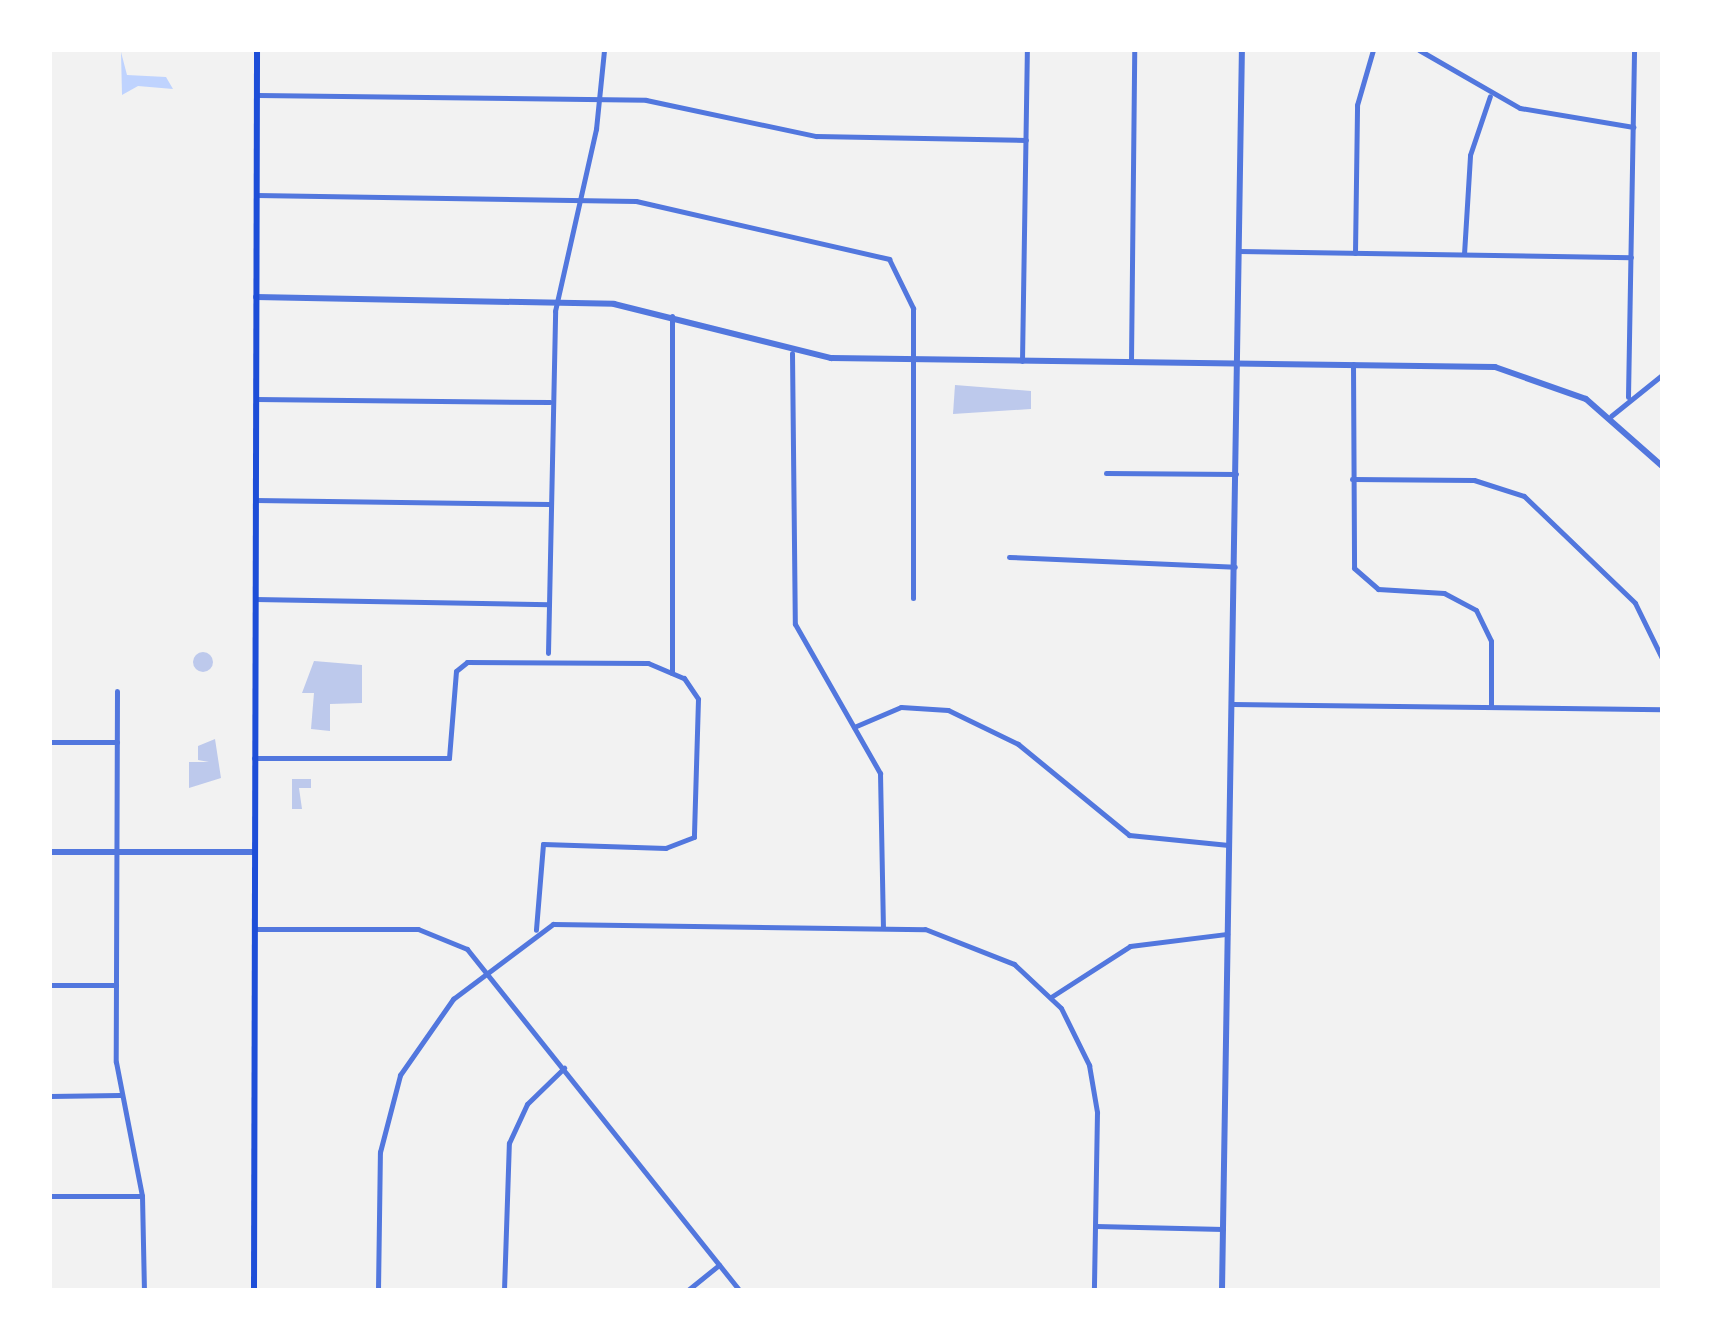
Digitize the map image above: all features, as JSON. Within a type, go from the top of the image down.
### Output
[{"type":"main road","points":[[254,1290],[256,50]]},
{"type":"street","points":[[548,653],[550,402],[556,300],[600,99],[604,50]]},
{"type":"street","points":[[1022,360],[1027,50]]},
{"type":"street","points":[[1131,361],[1134,50]]},
{"type":"street","points":[[1222,1290],[1242,50]]},
{"type":"street","points":[[1355,253],[1357,105],[1373,50]]},
{"type":"street","points":[[1419,50],[1490,96],[1560,120],[1633,126]]},
{"type":"street","points":[[1628,397],[1634,50]]},
{"type":"street","points":[[256,95],[667,102],[827,137],[1026,140]]},
{"type":"street","points":[[1464,254],[1470,155],[1490,96]]},
{"type":"street","points":[[256,195],[579,199],[672,206],[784,240],[881,254],[910,288],[912,598]]},
{"type":"street","points":[[1239,251],[1630,256]]},
{"type":"street","points":[[256,297],[556,300],[672,316],[792,353],[912,360],[1238,362],[1514,370],[1611,416],[1662,466]]},
{"type":"street","points":[[672,316],[672,673]]},
{"type":"street","points":[[792,353],[795,624],[854,727],[884,791],[883,928]]},
{"type":"street","points":[[1353,364],[1354,568],[1378,589],[1444,594],[1476,610],[1491,640],[1491,706]]},
{"type":"street","points":[[1611,416],[1628,397],[1662,375]]},
{"type":"street","points":[[256,400],[550,402]]},
{"type":"street","points":[[1106,472],[1236,474]]},
{"type":"street","points":[[1352,479],[1474,480],[1524,496],[1635,603],[1662,658]]},
{"type":"street","points":[[255,500],[549,504]]},
{"type":"street","points":[[1009,557],[1235,567]]},
{"type":"street","points":[[255,599],[549,604]]},
{"type":"street","points":[[254,758],[449,758],[456,671],[466,662],[648,663],[672,673],[694,688],[698,829],[684,846],[540,846],[536,930]]},
{"type":"street","points":[[117,691],[116,985],[120,1095],[142,1196],[144,1290]]},
{"type":"street","points":[[1233,704],[1662,709]]},
{"type":"street","points":[[854,727],[901,706],[962,714],[1018,744],[1129,835],[1229,845]]},
{"type":"street","points":[[50,742],[117,742]]},
{"type":"street","points":[[50,852],[254,852]]},
{"type":"street","points":[[378,1290],[378,1183],[390,1099],[429,1026],[486,970],[536,930],[883,928],[978,943],[1052,997],[1082,1046],[1095,1094],[1094,1290]]},
{"type":"street","points":[[254,929],[430,930],[486,970],[740,1290]]},
{"type":"street","points":[[1052,997],[1130,946],[1227,934]]},
{"type":"street","points":[[50,985],[116,985]]},
{"type":"street","points":[[504,1290],[509,1144],[528,1104],[564,1068]]},
{"type":"street","points":[[50,1096],[120,1095]]},
{"type":"street","points":[[50,1196],[142,1196]]},
{"type":"street","points":[[1095,1226],[1223,1229]]},
{"type":"street","points":[[688,1290],[719,1265]]},
{"type":"water","points":[[121,52],[127,75],[166,77],[173,89],[138,86],[122,95]]},
{"type":"building","points":[[955,385],[1031,391],[1031,409],[953,414]]},
{"type":"building","points":[[203,652],[213,662],[203,672],[193,662]]},
{"type":"building","points":[[314,661],[362,665],[362,703],[330,704],[330,731],[311,729],[314,693],[302,693]]},
{"type":"building","points":[[215,739],[221,778],[189,788],[189,762],[209,762],[198,760],[198,746]]},
{"type":"building","points":[[292,779],[311,779],[311,788],[299,788],[302,809],[292,809]]}]
